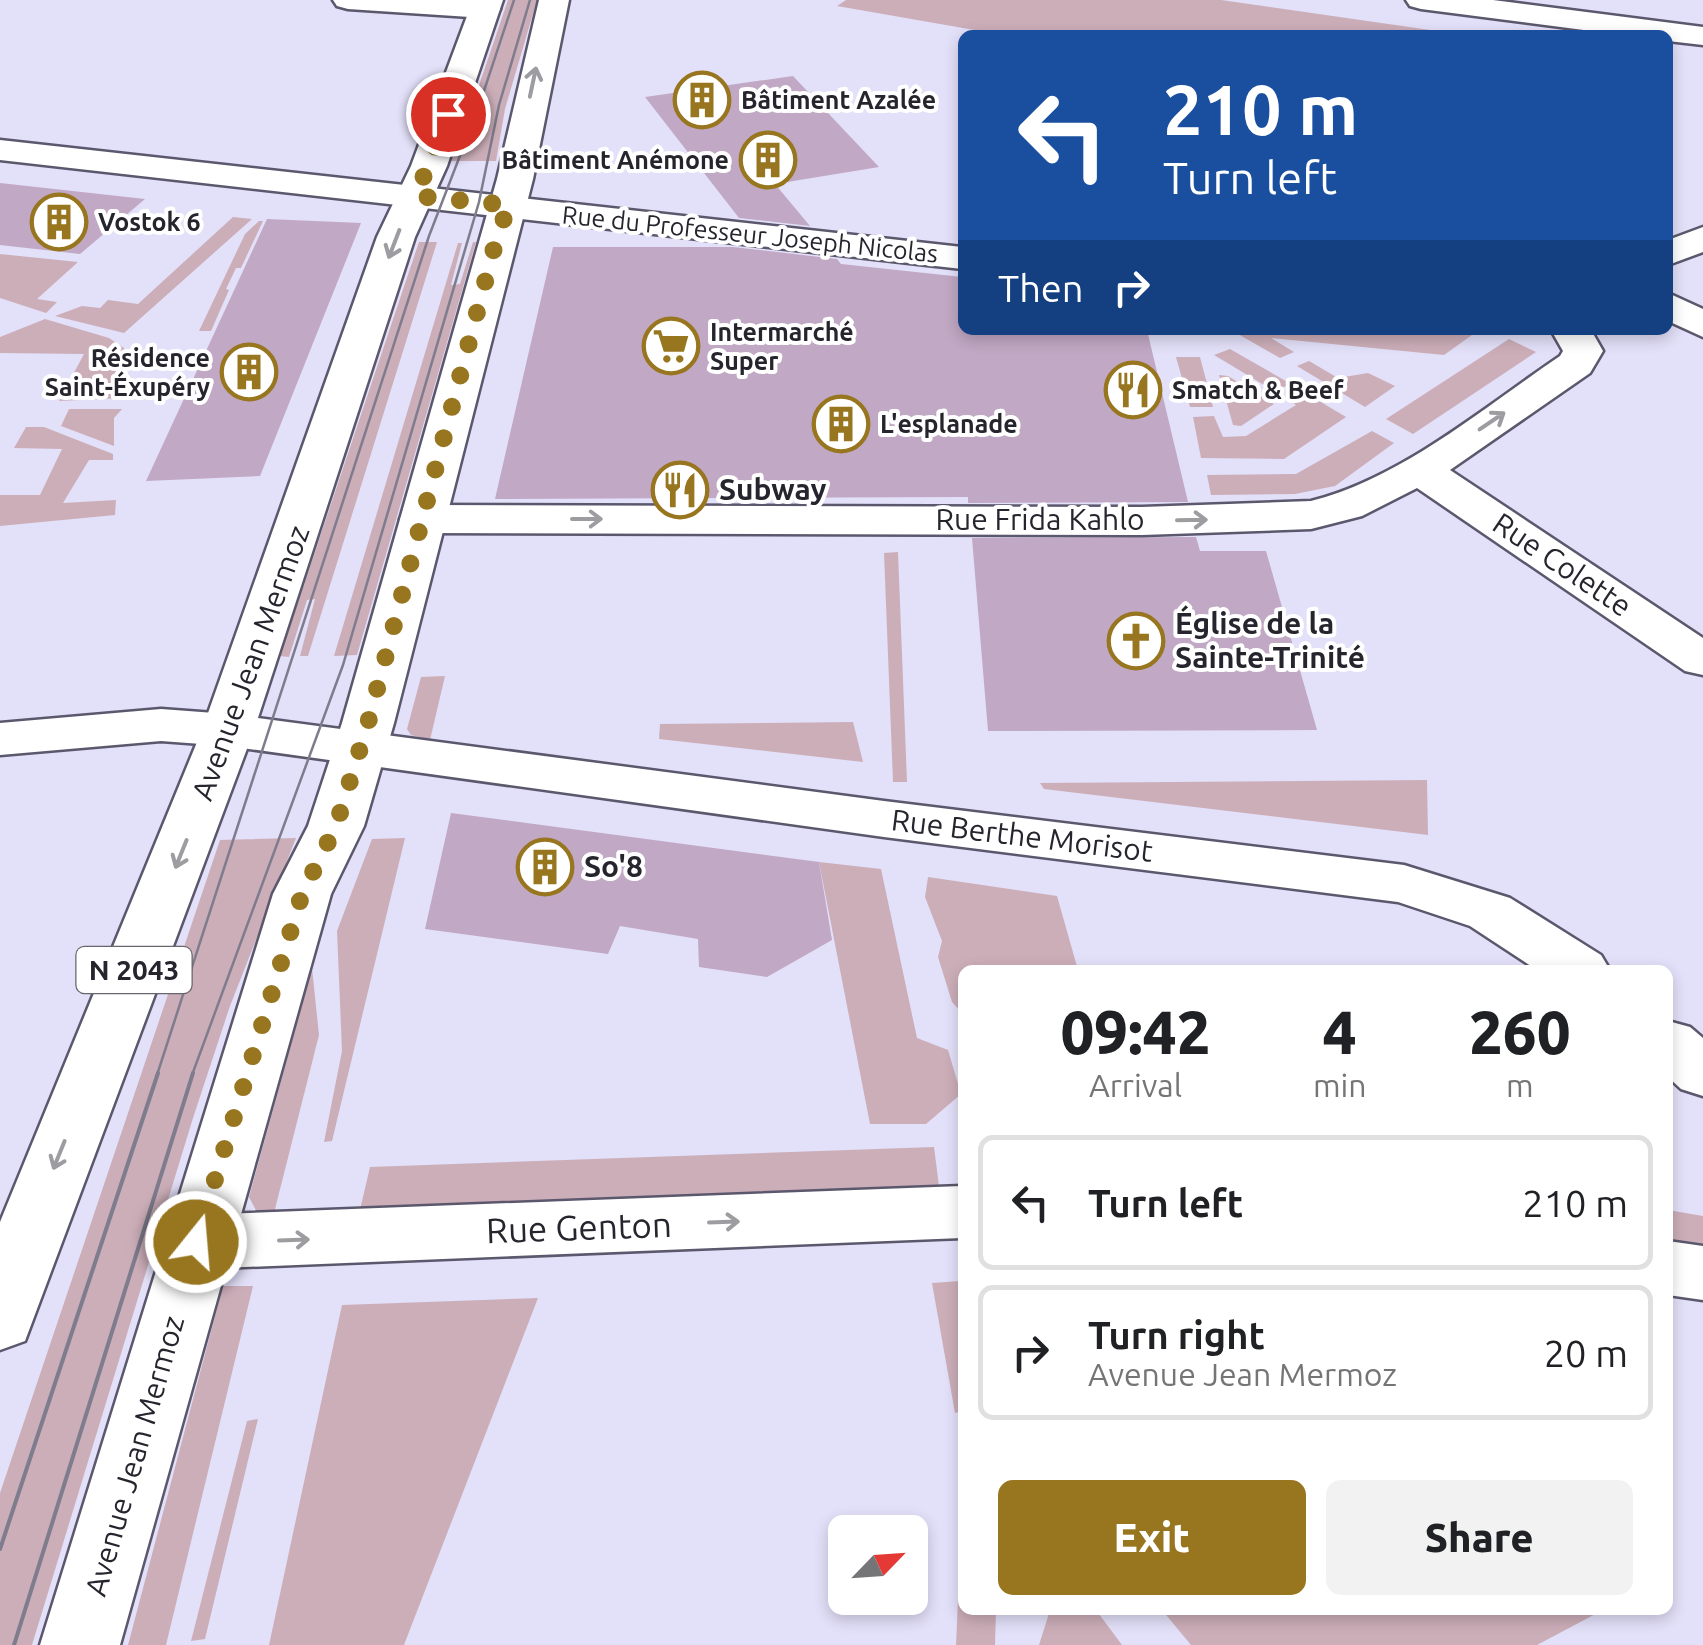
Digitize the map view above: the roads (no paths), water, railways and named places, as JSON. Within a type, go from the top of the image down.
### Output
[{"type":"street","points":[[348,0],[486,4]]},
{"type":"street","name":"Avenue Jean Mermoz","points":[[80,1645],[196,1242],[302,894],[336,826],[360,750],[497,237],[509,205],[533,80],[554,0]]},
{"type":"street","points":[[1421,0],[1656,30]]},
{"type":"street","name":"Avenue Jean Mermoz","points":[[0,1321],[19,1207],[228,730],[396,237],[416,196],[486,4]]},
{"type":"street","points":[[1673,32],[1703,36]]},
{"type":"street","name":"Rue du Professeur Joseph Nicolas","points":[[0,150],[958,258]]},
{"type":"street","points":[[1673,252],[1703,238]]},
{"type":"street","points":[[1673,309],[1703,324]]},
{"type":"street","name":"Rue Frida Kahlo","points":[[423,519],[1311,515],[1346,506],[1420,470],[1575,364],[1582,351],[1574,335]]},
{"type":"street","name":"Rue Colette","points":[[1420,470],[1703,660]]},
{"type":"street","name":"Rue Berthe Morisot","points":[[0,739],[162,725],[228,730],[1404,884],[1490,912],[1572,965]]},
{"type":"street","points":[[1673,1048],[1703,1073]]},
{"type":"street","name":"Rue Genton","points":[[196,1242],[958,1212]]},
{"type":"street","points":[[1673,1269],[1703,1273]]},
{"type":"tram line","points":[[157,1075],[429,236],[478,109],[514,0]]},
{"type":"tram line","points":[[192,1075],[343,665],[479,202],[499,105],[530,0]]},
{"type":"tram line","points":[[0,1549],[158,1073]]},
{"type":"tram line","points":[[14,1645],[193,1073]]},
{"type":"place","name":"Bâtiment Azalée","points":[[702,100]]},
{"type":"place","name":"Bâtiment Anémone","points":[[768,160]]},
{"type":"place","name":"Vostok 6","points":[[59,222]]},
{"type":"place","name":"Intermarché Super","points":[[671,346]]},
{"type":"place","name":"Résidence Saint-Éxupéry","points":[[249,372]]},
{"type":"place","name":"Smatch & Beef","points":[[1133,390]]},
{"type":"place","name":"L'esplanade","points":[[841,424]]},
{"type":"place","name":"Subway","points":[[680,490]]},
{"type":"place","name":"Église de la Sainte-Trinité","points":[[1136,641]]},
{"type":"place","name":"So'8","points":[[545,867]]}]
